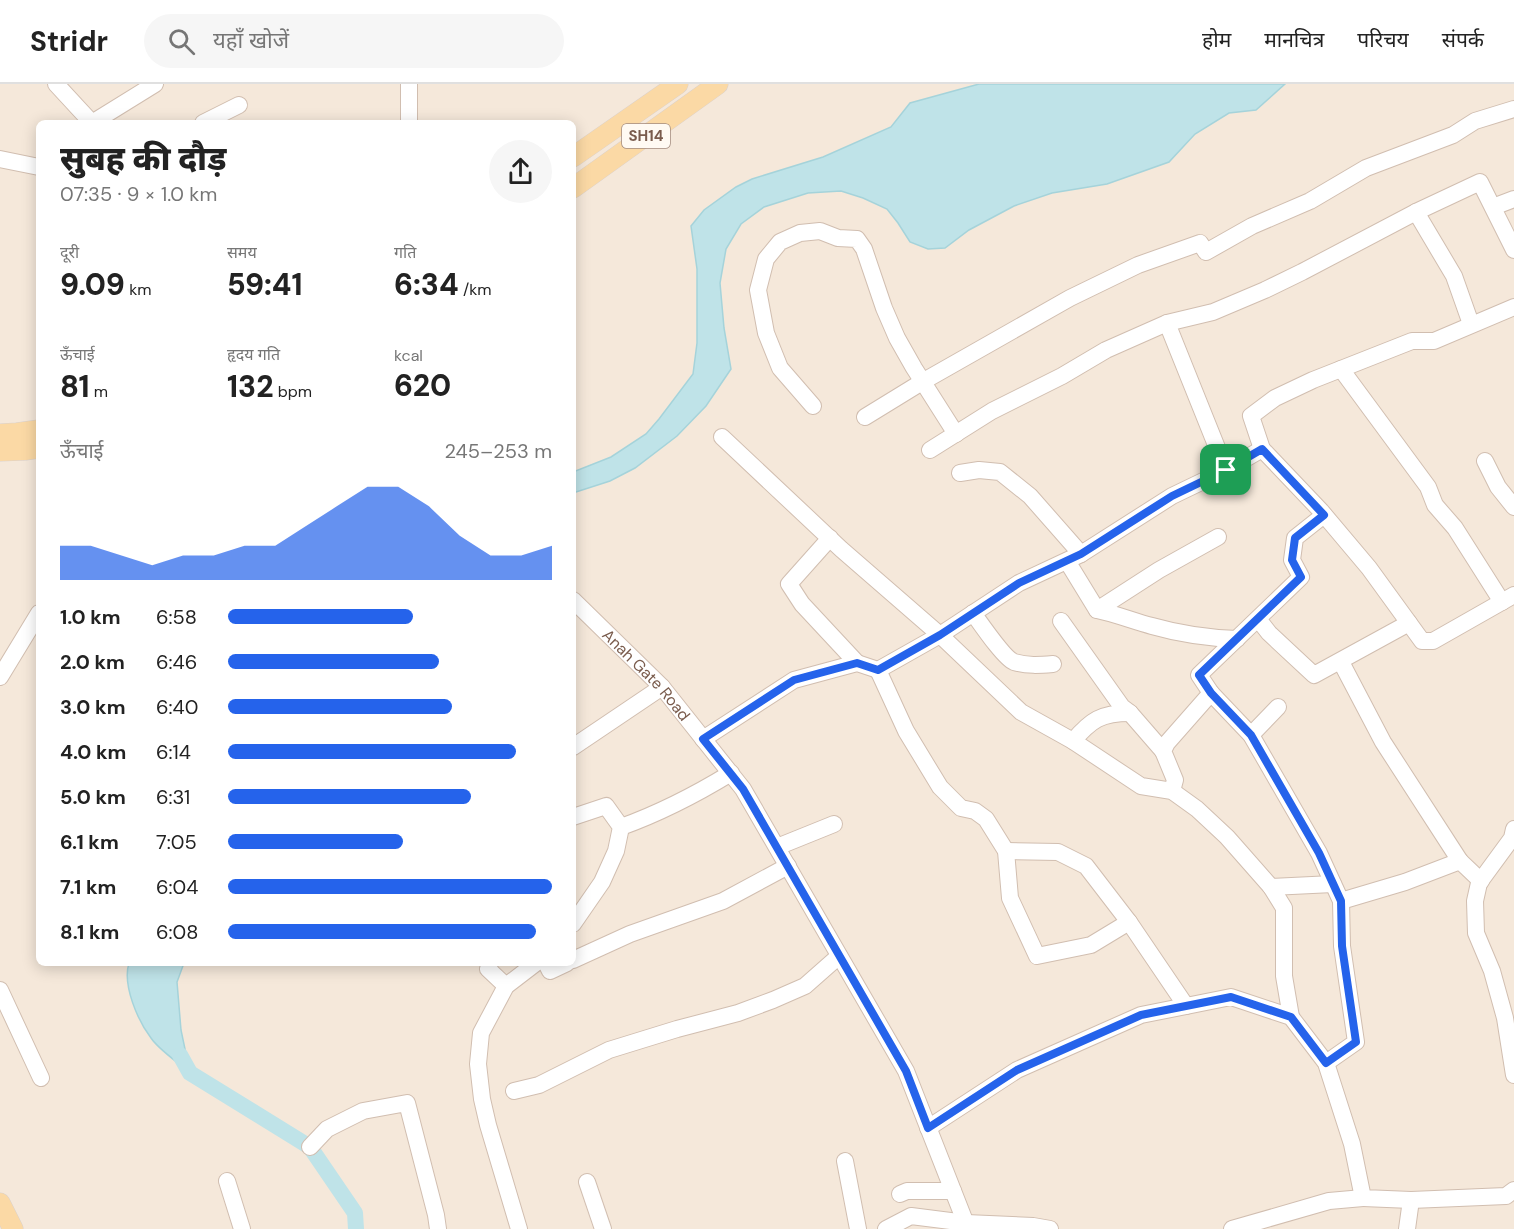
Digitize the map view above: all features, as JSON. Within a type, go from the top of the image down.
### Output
[{"type":"main road","name":"SH14","points":[[576,155],[678,84]]},
{"type":"main road","name":"SH14","points":[[576,186],[718,84]]},
{"type":"main road","points":[[0,434],[36,430]]},
{"type":"main road","points":[[0,451],[36,448]]},
{"type":"main road","points":[[0,1203],[13,1229]]},
{"type":"street","points":[[56,84],[89,120]]},
{"type":"street","points":[[97,120],[155,84]]},
{"type":"street","points":[[409,84],[410,120]]},
{"type":"street","points":[[209,120],[239,105]]},
{"type":"street","points":[[866,417],[922,382],[1070,298],[1138,265],[1200,243],[1206,252],[1252,226],[1310,201],[1366,168],[1453,135],[1475,121],[1514,109]]},
{"type":"street","points":[[0,159],[36,166]]},
{"type":"street","points":[[930,450],[992,411],[1062,376],[1106,350],[1167,323],[1213,312],[1265,290],[1479,182],[1514,250]]},
{"type":"street","points":[[1492,207],[1514,199]]},
{"type":"street","points":[[1416,212],[1454,276],[1471,324]]},
{"type":"street","points":[[813,406],[780,368],[766,333],[758,290],[766,259],[780,242],[800,233],[820,231],[838,238],[857,239],[864,249],[897,338],[956,434]]},
{"type":"street","points":[[1341,369],[1428,487],[1435,505],[1508,598],[1433,641],[1422,641],[1369,568],[1324,515],[1262,449],[1251,416],[1275,398],[1341,369],[1413,341],[1434,341],[1514,307]]},
{"type":"street","points":[[1167,323],[1226,470]]},
{"type":"street","points":[[722,437],[830,538],[940,635],[1021,712],[1073,741],[1141,786],[1172,791],[1197,809],[1227,837],[1271,887],[1284,908],[1284,976],[1291,1017],[1326,1063],[1352,1144],[1363,1197]]},
{"type":"street","points":[[878,670],[940,635],[1019,583],[1074,557],[1172,496],[1226,470],[1262,449]]},
{"type":"street","points":[[1485,461],[1498,487],[1514,507]]},
{"type":"street","points":[[960,473],[979,470],[1000,472],[1030,496],[1074,557],[1097,610]]},
{"type":"street","points":[[1324,515],[1295,538],[1292,560],[1301,577],[1199,675],[1211,693],[1251,735],[1319,853],[1341,901],[1342,946],[1356,1042],[1326,1063]]},
{"type":"street","points":[[1097,610],[1159,570],[1218,537]]},
{"type":"street","points":[[830,538],[789,584],[802,604],[857,663],[878,670],[906,731],[940,786],[961,808],[975,811],[986,819],[1006,851],[1010,898],[1037,956],[1091,945],[1129,922]]},
{"type":"street","name":"Anah Gate Road","points":[[576,603],[662,687],[743,789],[906,1071],[967,1226]]},
{"type":"street","points":[[1097,610],[1152,626],[1209,638],[1237,639]]},
{"type":"street","points":[[973,613],[1012,661],[1033,665],[1053,664]]},
{"type":"street","points":[[0,678],[36,618]]},
{"type":"street","points":[[1258,619],[1269,633],[1314,675],[1409,623]]},
{"type":"street","points":[[1061,621],[1122,707],[1163,751],[1175,780],[1172,791]]},
{"type":"street","points":[[1341,662],[1383,742],[1460,861],[1481,881]]},
{"type":"street","points":[[703,739],[794,680],[857,663]]},
{"type":"street","points":[[576,745],[662,687]]},
{"type":"street","points":[[1163,751],[1167,743],[1211,693]]},
{"type":"street","points":[[1251,735],[1278,707]]},
{"type":"street","points":[[1073,741],[1098,718],[1118,713],[1130,713]]},
{"type":"street","points":[[621,827],[655,815],[706,789],[731,773]]},
{"type":"street","points":[[576,816],[606,806],[621,827],[616,851],[602,882],[576,920]]},
{"type":"street","points":[[777,847],[834,824]]},
{"type":"street","points":[[1514,829],[1512,838],[1481,881],[1475,902],[1476,933],[1492,971],[1505,1018],[1514,1075]]},
{"type":"street","points":[[1006,851],[1058,852],[1086,866],[1129,922],[1186,1006]]},
{"type":"street","points":[[1341,901],[1405,882],[1460,861]]},
{"type":"street","points":[[576,959],[630,934],[723,901],[788,866]]},
{"type":"street","points":[[1271,887],[1333,884]]},
{"type":"street","points":[[514,1091],[539,1085],[609,1050],[738,1013],[773,1000],[805,986],[839,956]]},
{"type":"street","points":[[489,966],[488,969],[506,986]]},
{"type":"street","points":[[519,1229],[488,1125],[478,1064],[481,1033],[506,986],[532,966]]},
{"type":"street","points":[[548,966],[550,971],[561,966]]},
{"type":"street","points":[[0,990],[41,1078]]},
{"type":"street","points":[[928,1128],[1017,1070],[1141,1015],[1231,997],[1291,1017]]},
{"type":"street","points":[[310,1147],[327,1129],[363,1111],[407,1103],[438,1229]]},
{"type":"street","points":[[845,1161],[858,1229]]},
{"type":"street","points":[[227,1181],[242,1229]]},
{"type":"street","points":[[587,1182],[603,1229]]},
{"type":"street","points":[[1232,1229],[1329,1201],[1363,1197],[1411,1200],[1506,1196],[1514,1190]]},
{"type":"street","points":[[900,1194],[907,1191],[953,1191]]},
{"type":"street","points":[[1407,1229],[1411,1200]]},
{"type":"street","points":[[886,1229],[911,1216],[967,1226],[1033,1226],[1050,1229]]},
{"type":"shaded area","points":[[0,84],[1514,84],[1514,1229],[0,1229]]},
{"type":"water","points":[[979,84],[1285,84],[1256,110],[1229,113],[1195,134],[1169,162],[1107,184],[1052,193],[1014,206],[969,230],[945,248],[928,249],[910,242],[887,209],[841,191],[808,193],[764,207],[741,224],[726,249],[720,283],[731,369],[706,406],[677,436],[635,468],[610,481],[576,492],[576,471],[611,457],[646,434],[693,374],[697,343],[697,269],[691,226],[704,210],[736,187],[752,179],[823,157],[891,127],[910,103]]},
{"type":"water","points":[[128,966],[183,966],[177,982],[181,1030],[190,1073],[159,1047],[141,1022],[129,992]]},
{"type":"waterway","points":[[180,1055],[190,1073],[310,1147],[355,1213],[356,1229]]},
{"type":"route","points":[[1262,449],[1324,515],[1295,538],[1292,560],[1301,577],[1199,675],[1211,693],[1251,735],[1319,853],[1341,901],[1342,946],[1356,1042],[1326,1063],[1291,1017],[1231,997],[1141,1015],[1017,1070],[928,1128],[906,1071],[743,789],[703,739],[794,680],[857,663],[878,670],[940,635],[1019,583],[1081,554],[1172,496],[1226,470],[1262,449]]}]
